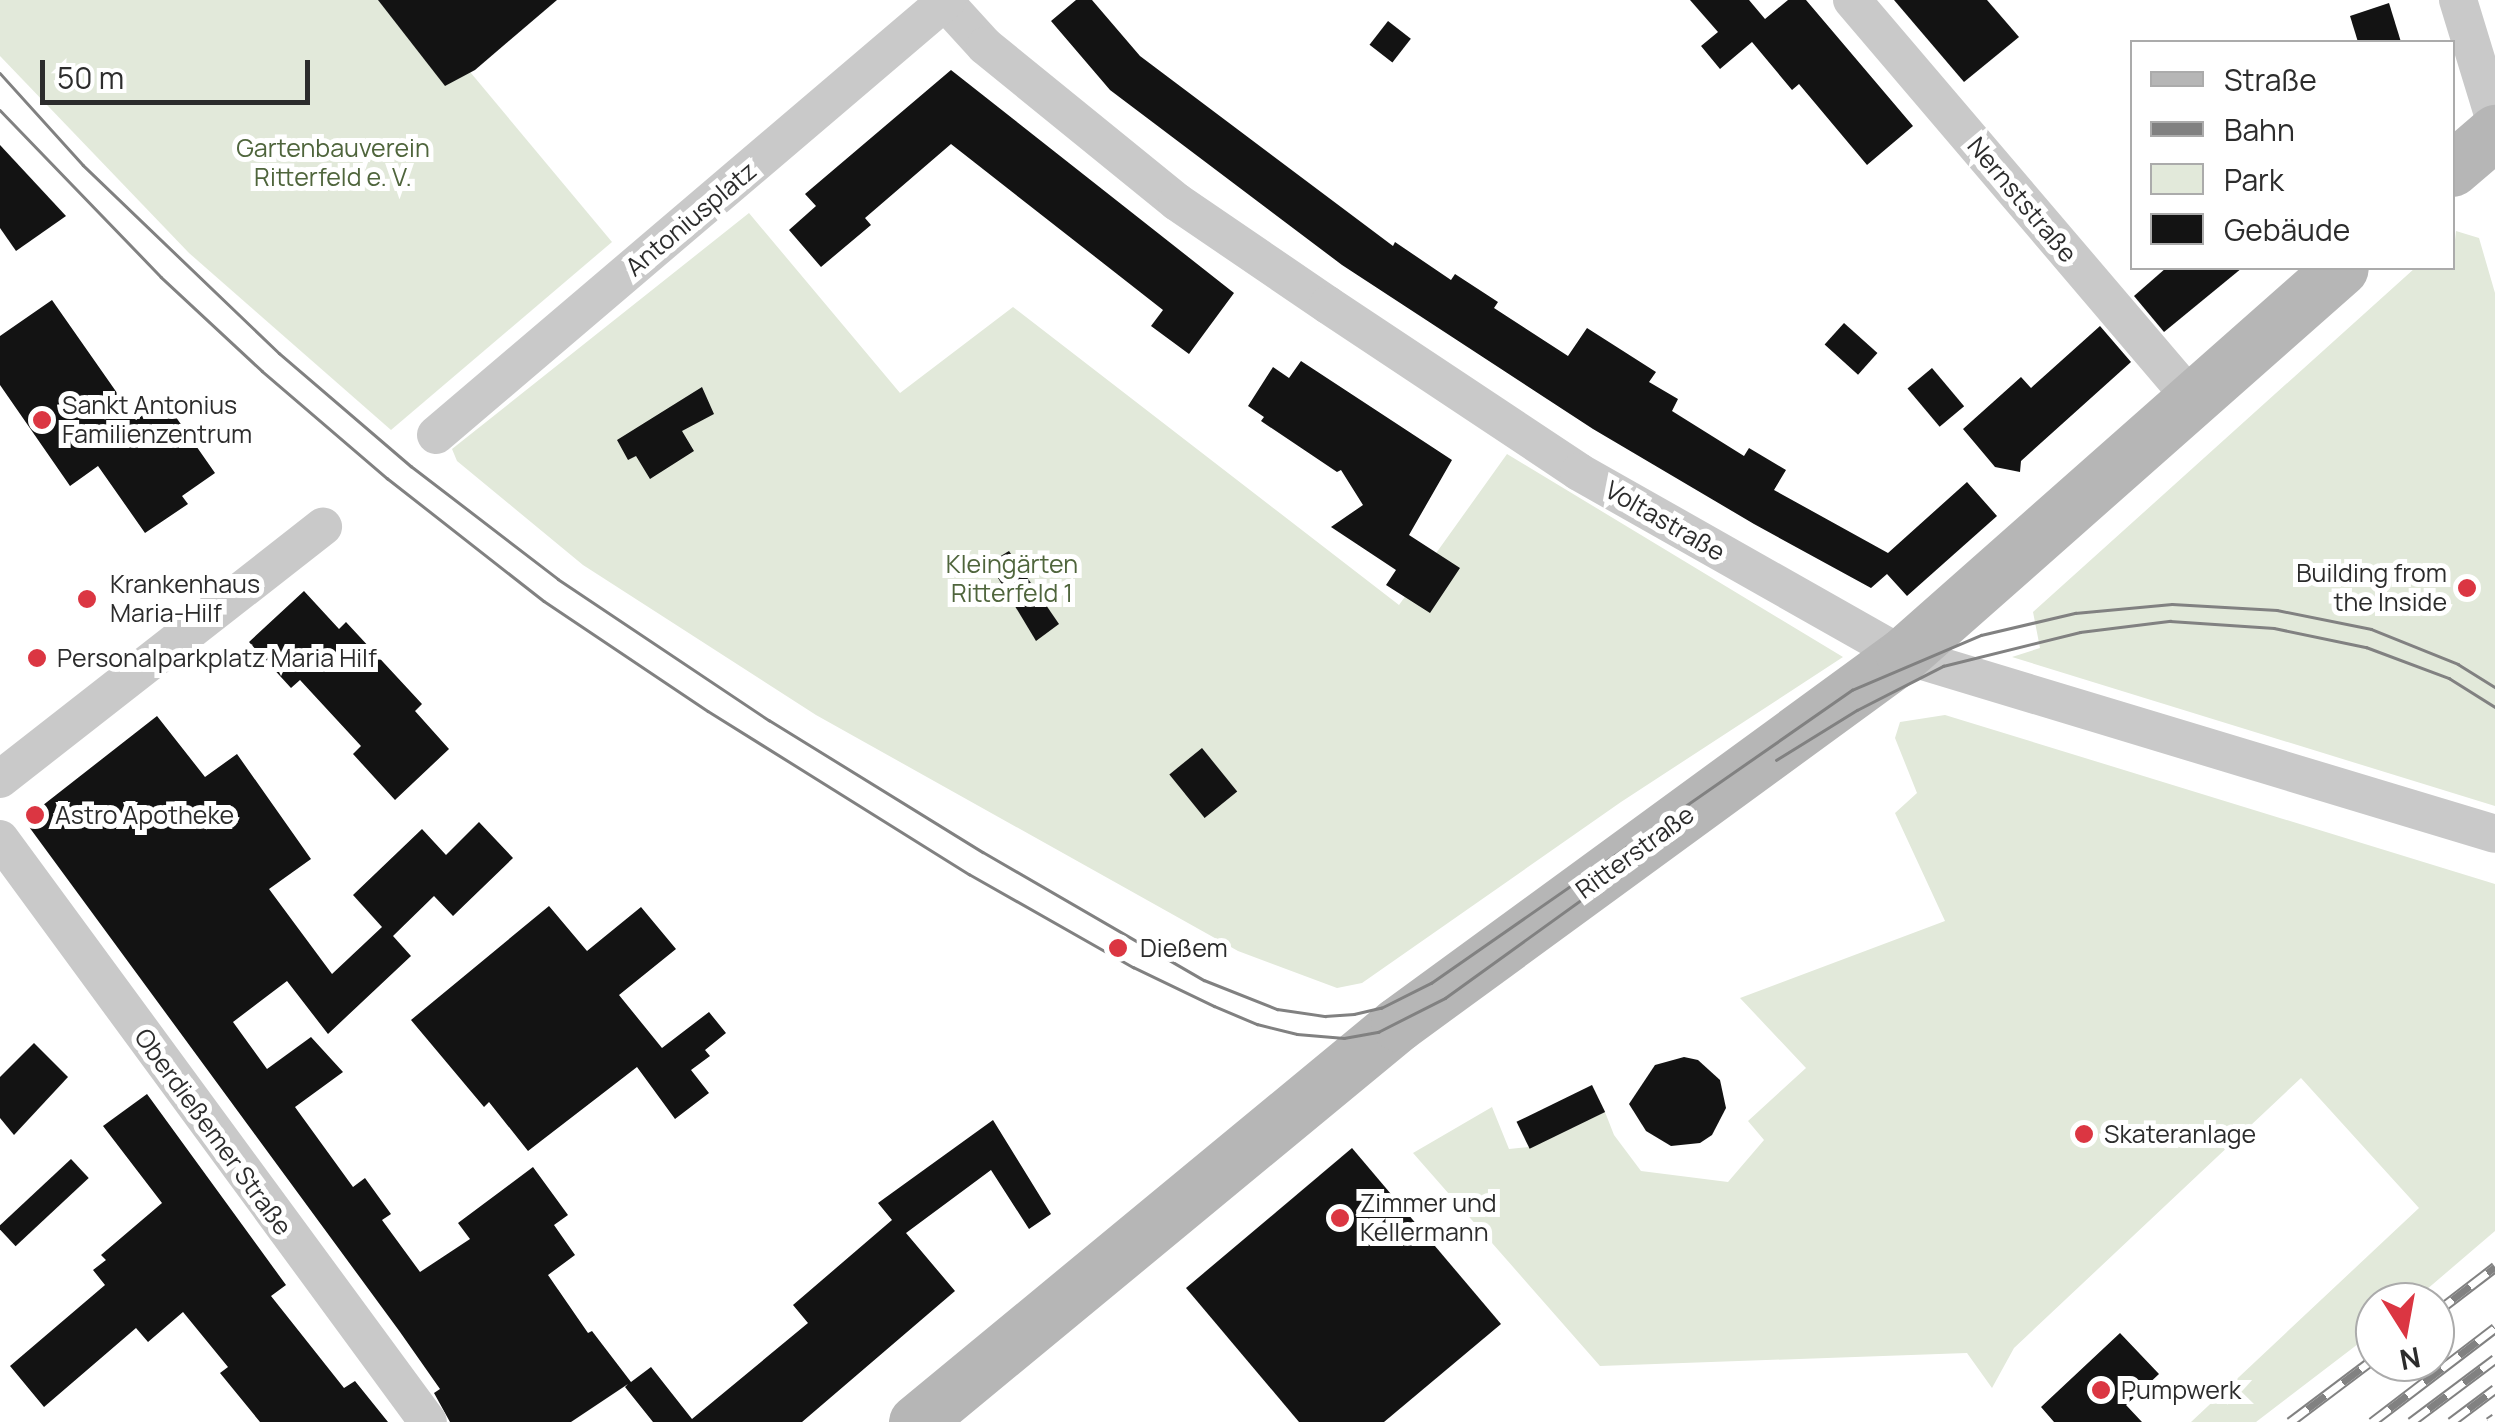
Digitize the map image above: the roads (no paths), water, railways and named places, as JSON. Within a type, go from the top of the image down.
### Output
[{"type":"main road","points":[[2455,165],[2495,132]]},
{"type":"main road","name":"Ritterstraße","points":[[916,1422],[1398,1024],[1903,655],[2339,270]]},
{"type":"street","name":"Nernststraße","points":[[1852,0],[2192,399]]},
{"type":"street","points":[[2458,0],[2495,121]]},
{"type":"street","name":"Antoniusplatz","points":[[436,435],[945,1]]},
{"type":"street","name":"Voltastraße","points":[[945,1],[985,46],[1177,202],[1313,295],[1578,472],[1903,655],[2495,834]]},
{"type":"street","points":[[0,779],[323,527]]},
{"type":"street","name":"Oberdießemer Straße","points":[[6,859],[428,1422]]},
{"type":"tram line","points":[[0,73],[83,165],[279,353],[411,466],[558,579],[769,720],[983,852],[1204,980],[1277,1009],[1325,1016],[1354,1014],[1381,1008],[1431,983],[1852,690],[1981,635],[2075,613],[2172,604],[2277,610],[2371,629],[2458,664],[2495,687]]},
{"type":"tram line","points":[[0,110],[161,277],[262,371],[387,478],[544,601],[708,711],[969,874],[1133,967],[1214,1006],[1257,1024],[1297,1034],[1344,1038],[1378,1032],[1445,998],[1638,859]]},
{"type":"tram line","points":[[1776,760],[1857,710],[1943,666],[2080,632],[2170,621],[2274,628],[2366,647],[2449,678],[2495,707]]},
{"type":"railway","points":[[2455,1298],[2495,1267]]},
{"type":"railway","points":[[2372,1422],[2495,1328]]},
{"type":"railway","points":[[2411,1422],[2495,1359]]},
{"type":"railway","points":[[2290,1422],[2355,1373]]},
{"type":"railway","points":[[2451,1422],[2495,1389]]},
{"type":"railway","points":[[2489,1422],[2495,1418]]},
{"type":"place","name":"Sankt Antonius Familienzentrum","points":[[42,420]]},
{"type":"place","name":"Building from the Inside","points":[[2467,588]]},
{"type":"place","name":"Krankenhaus Maria-Hilf","points":[[87,599]]},
{"type":"place","name":"Personalparkplatz Maria Hilf","points":[[37,658]]},
{"type":"place","name":"Astro Apotheke","points":[[35,815]]},
{"type":"place","name":"Dießem","points":[[1118,948]]},
{"type":"place","name":"Skateranlage","points":[[2084,1134]]},
{"type":"place","name":"Zimmer und Kellermann","points":[[1340,1218]]},
{"type":"place","name":"Pumpwerk","points":[[2101,1390]]},
{"type":"park label","name":"Gartenbauverein Ritterfeld e. V.","points":[[333,164]]},
{"type":"park label","name":"Kleingärten Ritterfeld 1","points":[[1012,580]]}]
